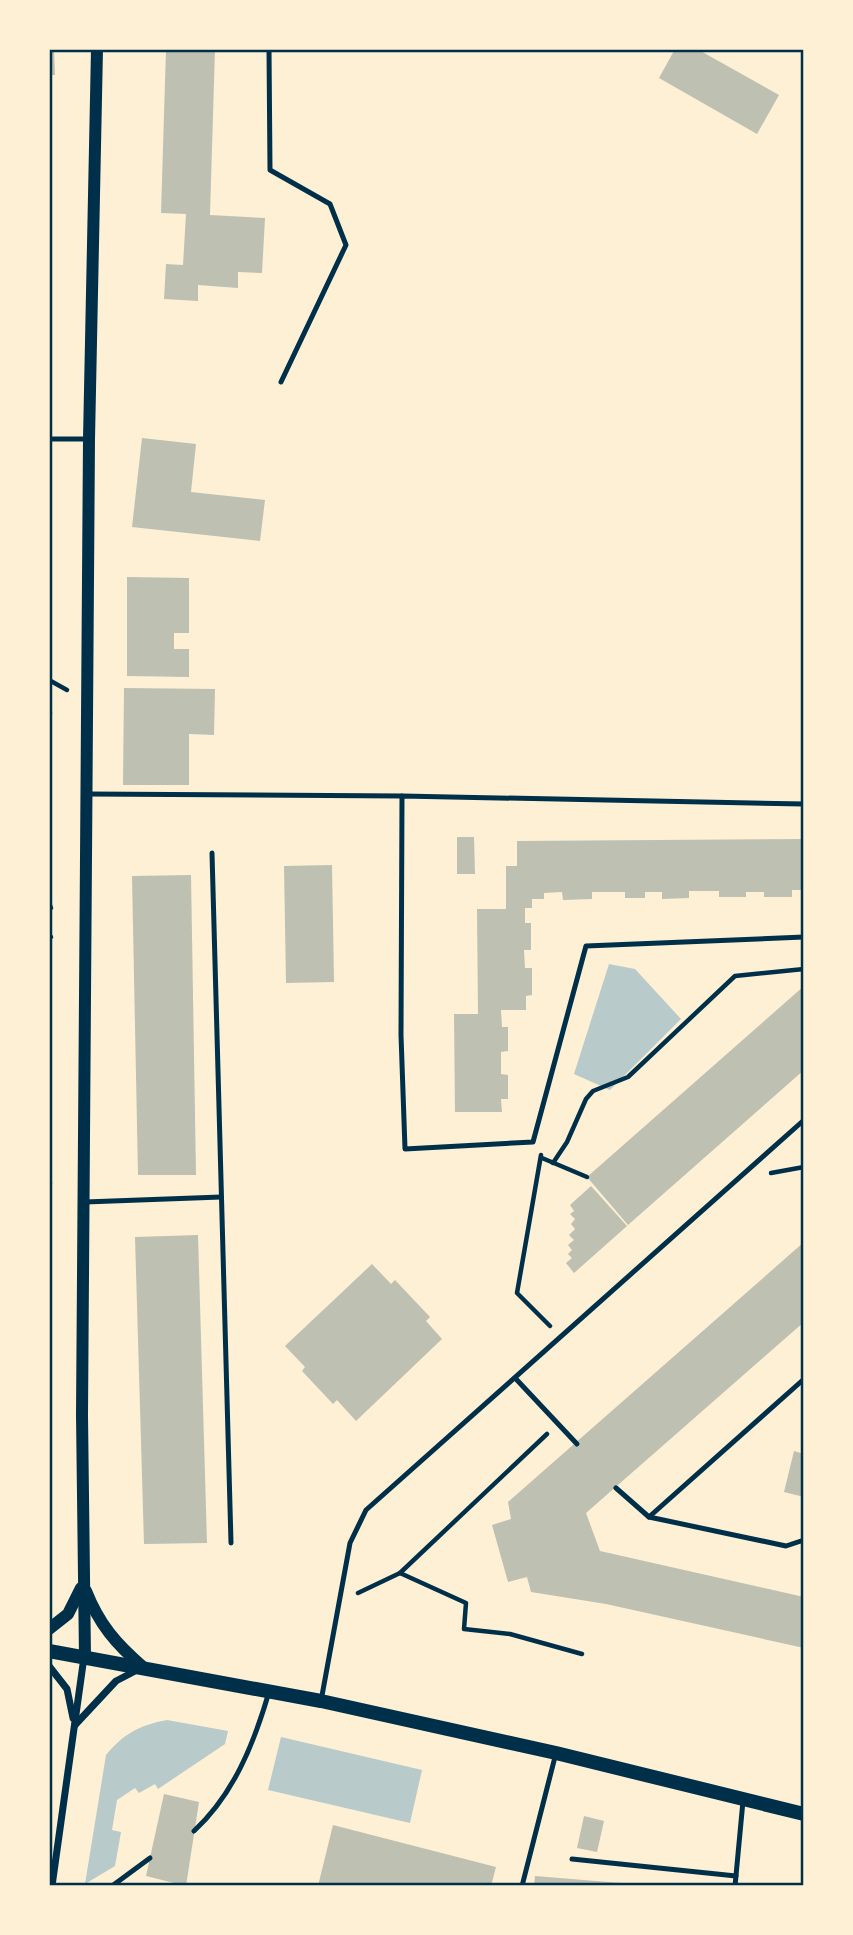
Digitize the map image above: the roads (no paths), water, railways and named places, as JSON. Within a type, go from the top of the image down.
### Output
[{"type":"main road","points":[[49,1651],[321,1701],[556,1753],[804,1814]]},
{"type":"street","points":[[52,1886],[85,1657],[84,1202],[89,439],[97,49]]},
{"type":"street","points":[[49,1629],[68,1614],[83,1584]]},
{"type":"street","points":[[75,1725],[116,1681],[143,1667],[114,1642],[97,1620],[83,1584]]},
{"type":"street","points":[[49,1666],[67,1689],[75,1725]]},
{"type":"lane","points":[[269,49],[270,170],[330,204],[346,246],[281,382]]},
{"type":"lane","points":[[49,439],[89,439]]},
{"type":"lane","points":[[87,794],[402,796],[804,804]]},
{"type":"lane","points":[[402,796],[401,1035],[405,1149],[533,1142],[586,946],[804,937]]},
{"type":"lane","points":[[212,853],[230,1543]]},
{"type":"lane","points":[[321,1701],[350,1543],[366,1510],[804,1120]]},
{"type":"lane","points":[[84,1202],[222,1197]]},
{"type":"lane","points":[[516,1379],[576,1444]]},
{"type":"lane","points":[[649,1517],[804,1379]]},
{"type":"lane","points":[[616,1488],[649,1517],[786,1546],[804,1540]]},
{"type":"lane","points":[[194,1831],[217,1810],[256,1739],[270,1691]]},
{"type":"lane","points":[[522,1886],[556,1753]]},
{"type":"lane","points":[[735,1886],[743,1801]]},
{"type":"lane","points":[[113,1886],[150,1858]]},
{"type":"lane","points":[[572,1859],[736,1877]]}]
